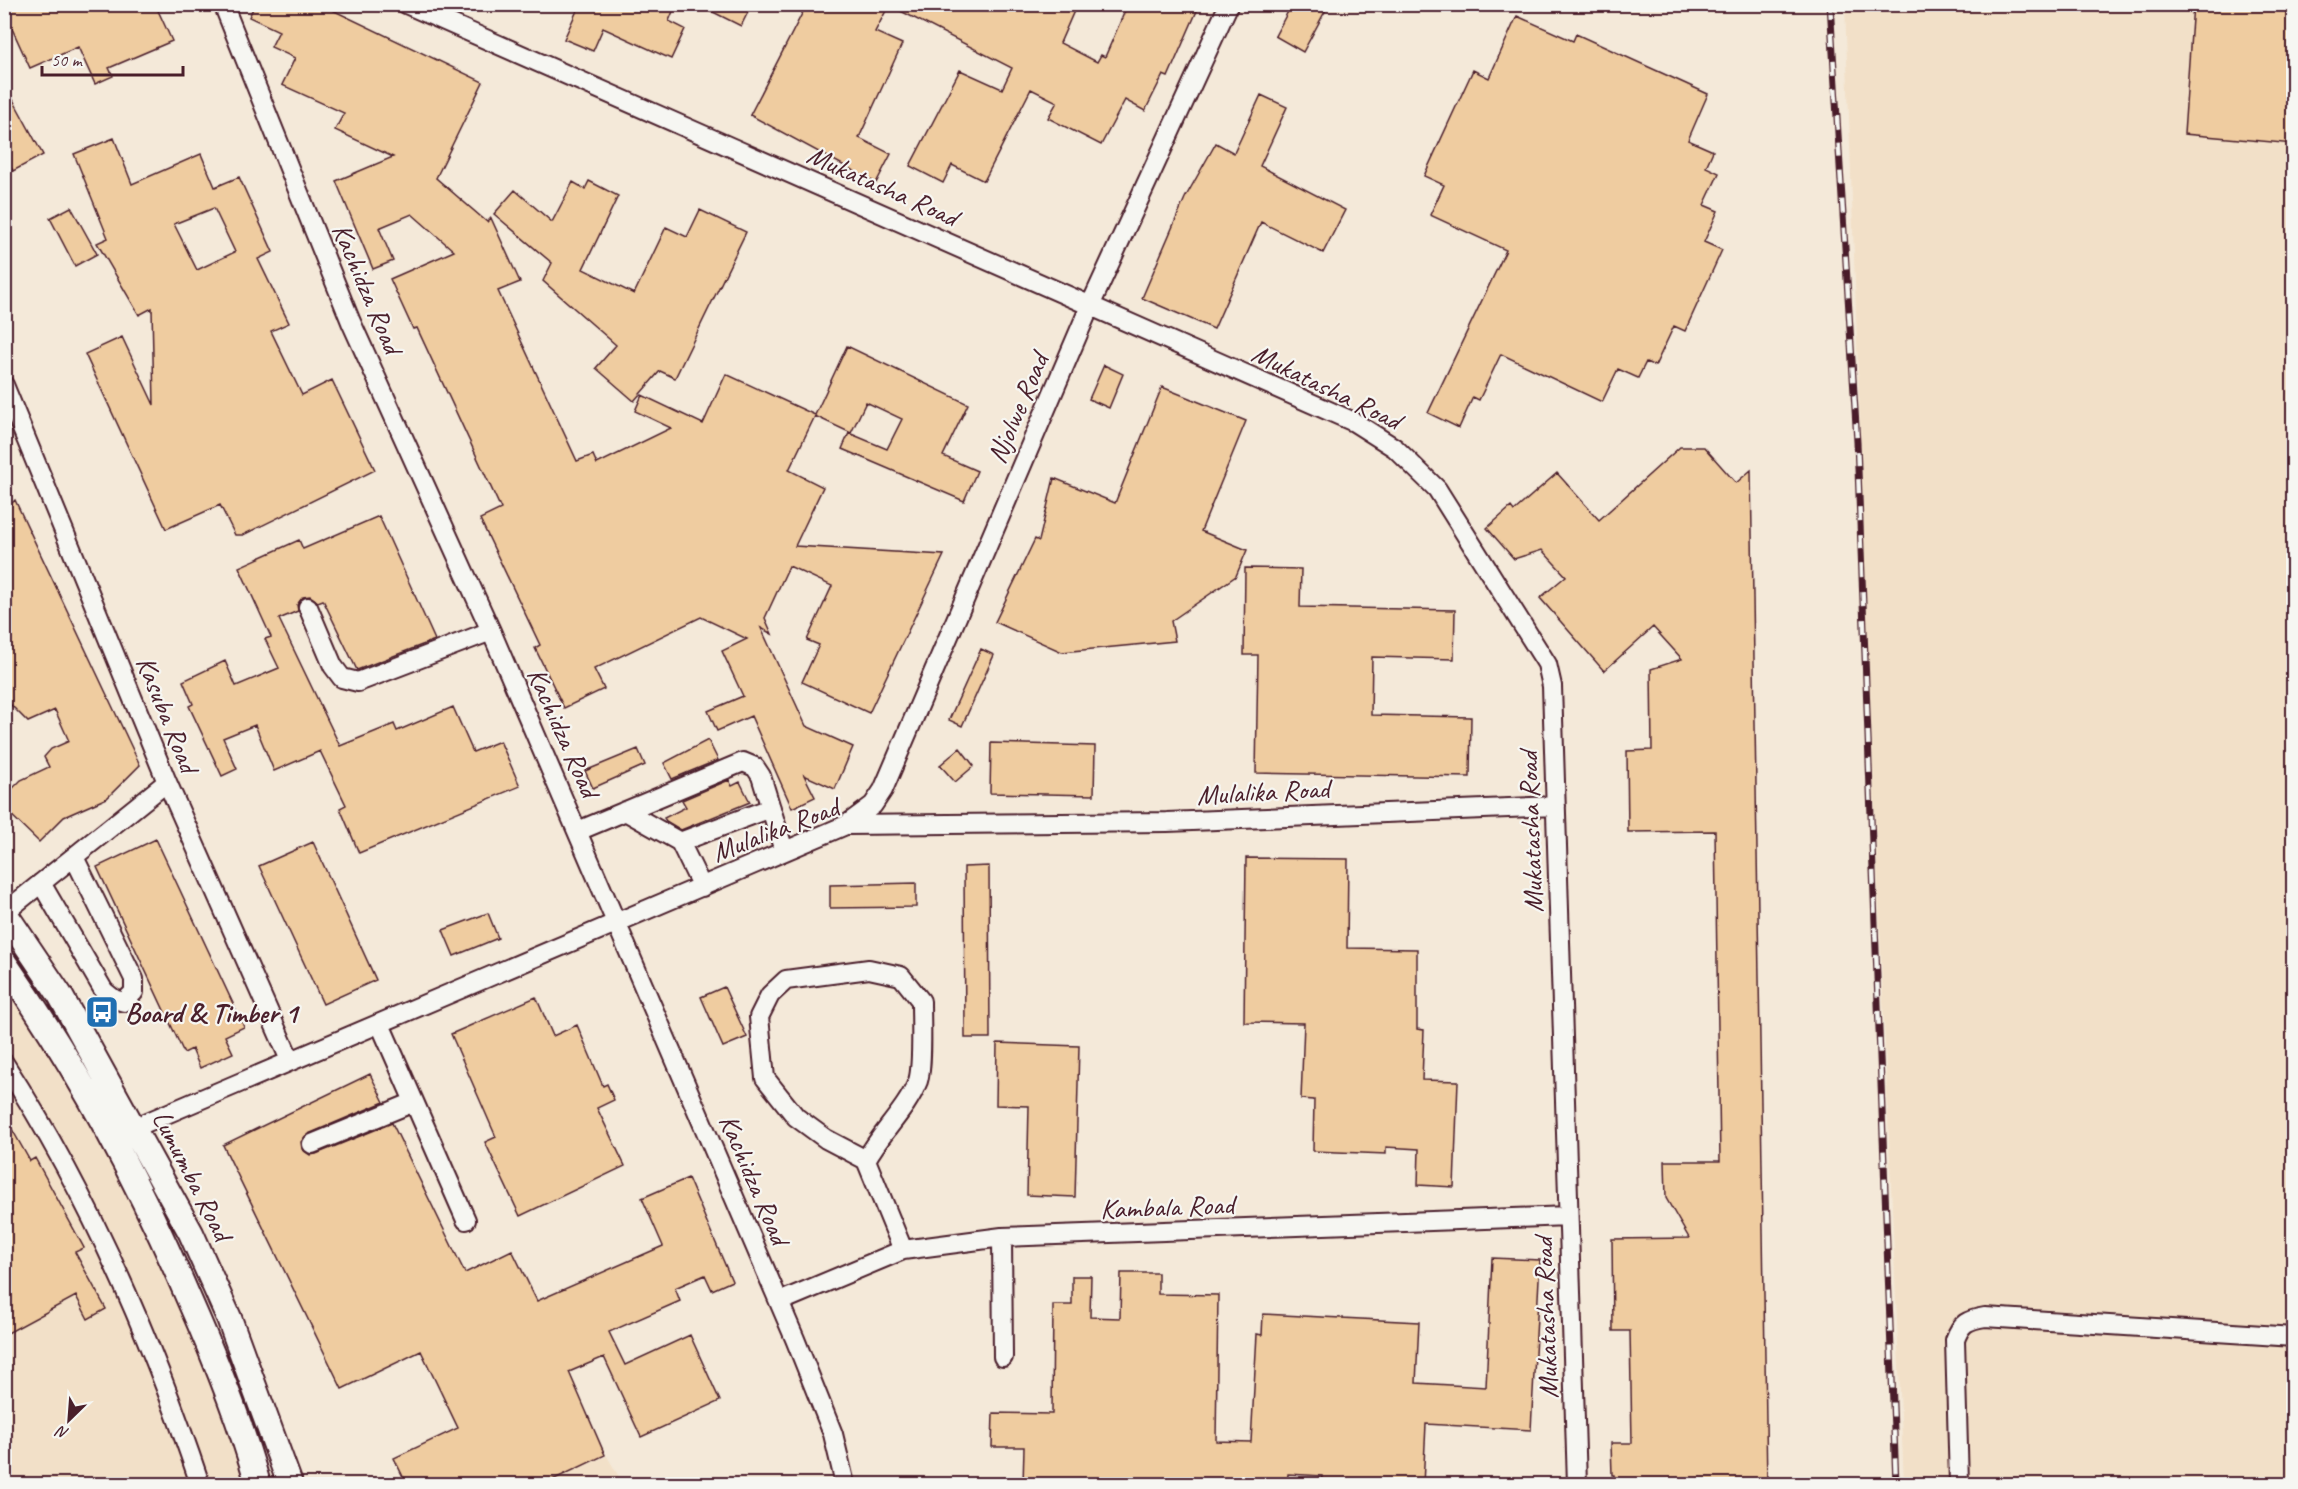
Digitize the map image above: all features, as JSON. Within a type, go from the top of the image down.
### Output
[{"type":"main road","name":"Lumumba Road","points":[[5,912],[60,995],[135,1127],[191,1233],[229,1318],[290,1485]]},
{"type":"main road","name":"Lumumba Road","points":[[4,962],[70,1066],[154,1217],[228,1394],[258,1485]]},
{"type":"street","name":"Kachidza Road","points":[[223,4],[351,322],[491,631],[618,924],[733,1200],[779,1302],[833,1434],[845,1485]]},
{"type":"street","name":"Mukatasha Road","points":[[406,4],[1353,423],[1395,448],[1437,489],[1547,664],[1554,705],[1576,1485]]},
{"type":"street","name":"Njolwe Road","points":[[846,825],[873,805],[883,790],[1090,306],[1229,4]]},
{"type":"street","name":"Kasuba Road","points":[[4,386],[167,782],[290,1059]]},
{"type":"street","points":[[308,607],[333,666],[342,678],[358,682],[491,631]]},
{"type":"street","points":[[578,831],[743,762],[755,767],[784,851]]},
{"type":"street","points":[[5,912],[167,782]]},
{"type":"street","name":"Mulalika Road","points":[[111,1137],[290,1059],[380,1024],[618,924],[846,825],[1167,822],[1556,806]]},
{"type":"street","points":[[680,842],[771,808]]},
{"type":"street","points":[[625,811],[680,842],[702,887]]},
{"type":"street","points":[[41,883],[104,991],[114,999],[124,1002],[134,992],[134,979],[74,857]]},
{"type":"street","points":[[866,1160],[878,1137],[900,1114],[919,1080],[921,1001],[901,976],[869,969],[786,980],[770,995],[759,1017],[765,1078],[796,1117],[826,1139],[866,1160],[903,1250]]},
{"type":"street","points":[[380,1024],[466,1220]]},
{"type":"street","points":[[4,1063],[63,1161],[101,1233],[177,1415],[200,1485]]},
{"type":"street","points":[[312,1144],[414,1102]]},
{"type":"street","name":"Kambala Road","points":[[779,1302],[903,1250],[1002,1237],[1568,1216]]},
{"type":"street","points":[[1002,1237],[1003,1357]]},
{"type":"street","points":[[1959,1485],[1955,1340],[1960,1326],[1970,1319],[1984,1317],[2294,1337]]},
{"type":"shaded area","points":[[1845,5],[2293,5],[2293,1484],[1904,1484],[1869,677]]},
{"type":"shaded area","points":[[4,984],[116,1147],[231,1404],[252,1484],[5,1484]]},
{"type":"shaded area","points":[[607,1456],[623,1484],[539,1484]]},
{"type":"building","points":[[4,4],[155,4],[172,41],[109,68],[113,76],[95,84],[78,47],[30,68],[4,11]]},
{"type":"building","points":[[255,4],[320,4],[483,82],[436,178],[487,222],[491,218],[520,282],[498,291],[577,461],[593,455],[597,464],[671,428],[635,411],[642,395],[703,424],[726,374],[815,415],[847,346],[968,404],[943,456],[977,471],[964,501],[842,449],[849,433],[887,449],[902,419],[866,402],[851,433],[815,416],[789,470],[823,487],[795,546],[944,555],[869,713],[802,682],[819,645],[807,640],[832,586],[789,566],[765,618],[772,634],[761,628],[806,726],[853,747],[835,789],[804,775],[815,797],[792,808],[751,716],[717,731],[708,711],[743,696],[722,651],[747,639],[701,617],[594,669],[604,689],[564,708],[535,648],[540,645],[480,519],[501,509],[417,328],[413,329],[390,279],[454,251],[412,214],[379,228],[393,261],[373,269],[336,181],[393,157],[335,130],[344,113],[282,85],[295,58],[271,47],[279,31],[249,17]]},
{"type":"building","points":[[580,4],[676,4],[669,21],[685,29],[671,59],[603,28],[593,51],[564,39]]},
{"type":"building","points":[[697,4],[752,4],[741,26]]},
{"type":"building","points":[[807,4],[1077,4],[1060,43],[1097,62],[1101,55],[1105,57],[1128,4],[1200,4],[1168,77],[1163,75],[1145,111],[1125,100],[1101,145],[1048,118],[1057,102],[1031,89],[984,181],[952,165],[943,183],[910,166],[960,70],[1002,89],[1012,68],[889,5],[875,32],[902,44],[859,138],[891,154],[876,183],[750,115]]},
{"type":"building","points":[[1292,4],[1329,4],[1303,52],[1275,36]]},
{"type":"building","points":[[2193,4],[2294,4],[2294,144],[2184,134]]},
{"type":"building","points":[[1517,16],[1573,41],[1576,34],[1708,94],[1688,140],[1713,151],[1706,167],[1719,173],[1704,205],[1718,211],[1704,242],[1722,250],[1685,331],[1674,326],[1655,366],[1646,362],[1638,378],[1618,369],[1602,402],[1501,354],[1479,400],[1473,397],[1459,428],[1428,413],[1506,250],[1430,215],[1444,185],[1424,176],[1473,70],[1489,78]]},
{"type":"building","points":[[4,83],[43,155],[13,171],[4,156]]},
{"type":"building","points":[[1261,95],[1287,107],[1260,166],[1345,210],[1323,253],[1261,222],[1214,329],[1142,298],[1185,198],[1216,143],[1234,153]]},
{"type":"building","points":[[114,138],[132,184],[201,154],[215,187],[239,177],[273,252],[258,259],[289,323],[271,331],[302,395],[332,380],[375,470],[243,535],[235,535],[220,505],[166,529],[85,354],[122,337],[154,405],[152,308],[139,315],[97,243],[108,238],[74,154]],"holes":[[[214,208],[235,252],[197,270],[174,224]]]},
{"type":"building","points":[[589,181],[618,196],[583,269],[634,294],[666,227],[687,237],[700,210],[746,232],[675,378],[660,371],[634,401],[596,368],[616,345],[543,281],[552,263],[494,214],[515,190],[552,222],[573,182],[585,189]]},
{"type":"building","points":[[71,207],[97,254],[75,266],[50,218]]},
{"type":"building","points":[[1104,365],[1123,374],[1109,408],[1089,399]]},
{"type":"building","points":[[1162,387],[1246,421],[1201,531],[1247,550],[1236,576],[1171,621],[1175,641],[1062,652],[995,622],[1035,539],[1039,541],[1054,478],[1115,503]]},
{"type":"building","points":[[1680,447],[1704,447],[1736,483],[1751,470],[1767,1485],[1614,1485],[1614,1475],[1612,1475],[1611,1443],[1632,1443],[1630,1331],[1613,1331],[1612,1239],[1689,1238],[1666,1198],[1665,1161],[1720,1161],[1715,831],[1628,832],[1627,751],[1652,750],[1651,669],[1682,659],[1653,627],[1604,671],[1540,598],[1566,576],[1542,550],[1514,559],[1487,528],[1511,507],[1514,511],[1557,473],[1599,520]]},
{"type":"building","points":[[15,500],[140,765],[107,798],[64,817],[39,842],[4,808],[4,797],[21,780],[49,767],[44,757],[51,749],[69,741],[55,710],[28,722],[4,698],[4,511]]},
{"type":"building","points":[[379,516],[435,640],[357,670],[323,600],[318,602],[310,596],[303,597],[297,605],[298,611],[279,619],[340,746],[394,724],[397,731],[453,707],[473,752],[500,741],[520,786],[359,853],[340,808],[346,805],[320,751],[274,771],[255,725],[223,738],[237,769],[222,776],[189,706],[193,704],[183,681],[225,661],[236,686],[279,668],[265,639],[271,637],[239,567],[299,540],[303,549]]},
{"type":"building","points":[[1245,568],[1301,569],[1300,607],[1455,610],[1454,659],[1372,657],[1371,715],[1471,717],[1470,777],[1256,773],[1258,655],[1244,655]]},
{"type":"building","points":[[981,649],[994,655],[962,726],[949,720]]},
{"type":"building","points":[[708,740],[718,760],[672,779],[664,763]]},
{"type":"building","points":[[991,743],[1095,746],[1094,795],[990,793]]},
{"type":"building","points":[[960,748],[974,766],[955,782],[940,765]]},
{"type":"building","points":[[638,749],[645,765],[593,788],[585,771]]},
{"type":"building","points":[[729,780],[732,786],[740,782],[750,802],[681,830],[664,818],[686,807],[682,800]]},
{"type":"building","points":[[156,839],[244,1027],[225,1036],[233,1053],[200,1068],[192,1049],[184,1053],[97,867]]},
{"type":"building","points":[[313,842],[376,980],[323,1004],[259,866]]},
{"type":"building","points":[[1246,858],[1348,859],[1347,948],[1417,949],[1417,1029],[1424,1030],[1422,1080],[1458,1081],[1454,1187],[1418,1185],[1419,1149],[1386,1147],[1386,1154],[1313,1151],[1314,1100],[1301,1099],[1304,1023],[1244,1022]]},
{"type":"building","points":[[989,866],[990,1038],[965,1038],[964,867]]},
{"type":"building","points":[[916,883],[916,907],[830,908],[830,885]]},
{"type":"building","points":[[488,913],[498,938],[454,956],[443,930]]},
{"type":"building","points":[[724,987],[747,1037],[723,1047],[701,997]]},
{"type":"building","points":[[536,997],[553,1036],[577,1025],[603,1086],[607,1084],[614,1100],[597,1108],[625,1166],[520,1216],[485,1142],[496,1137],[451,1034]]},
{"type":"building","points":[[997,1043],[1079,1046],[1075,1197],[1027,1195],[1029,1106],[996,1105]]},
{"type":"building","points":[[370,1074],[384,1102],[308,1134],[301,1142],[302,1149],[310,1155],[316,1154],[392,1123],[465,1273],[512,1250],[537,1301],[663,1246],[642,1198],[688,1178],[732,1281],[712,1290],[705,1275],[675,1288],[680,1301],[609,1332],[625,1365],[690,1335],[720,1401],[641,1437],[604,1357],[569,1372],[605,1455],[542,1485],[407,1485],[394,1458],[458,1428],[421,1351],[342,1389],[223,1145]]},
{"type":"building","points":[[4,1115],[30,1161],[35,1158],[84,1248],[75,1252],[106,1309],[88,1319],[76,1296],[4,1335]]},
{"type":"building","points":[[1492,1258],[1540,1260],[1531,1430],[1426,1424],[1423,1485],[1321,1485],[1322,1476],[1288,1474],[1287,1485],[1023,1485],[1024,1447],[992,1447],[993,1413],[1052,1414],[1053,1305],[1072,1305],[1072,1276],[1091,1276],[1090,1317],[1120,1318],[1121,1273],[1158,1273],[1158,1294],[1218,1295],[1216,1441],[1251,1442],[1257,1334],[1262,1335],[1263,1314],[1419,1322],[1416,1383],[1486,1387]]},
{"type":"railway","points":[[1830,4],[1857,442],[1896,1484]]},
{"type":"place","name":"Board & Timber 1","points":[[102,1012]]}]
